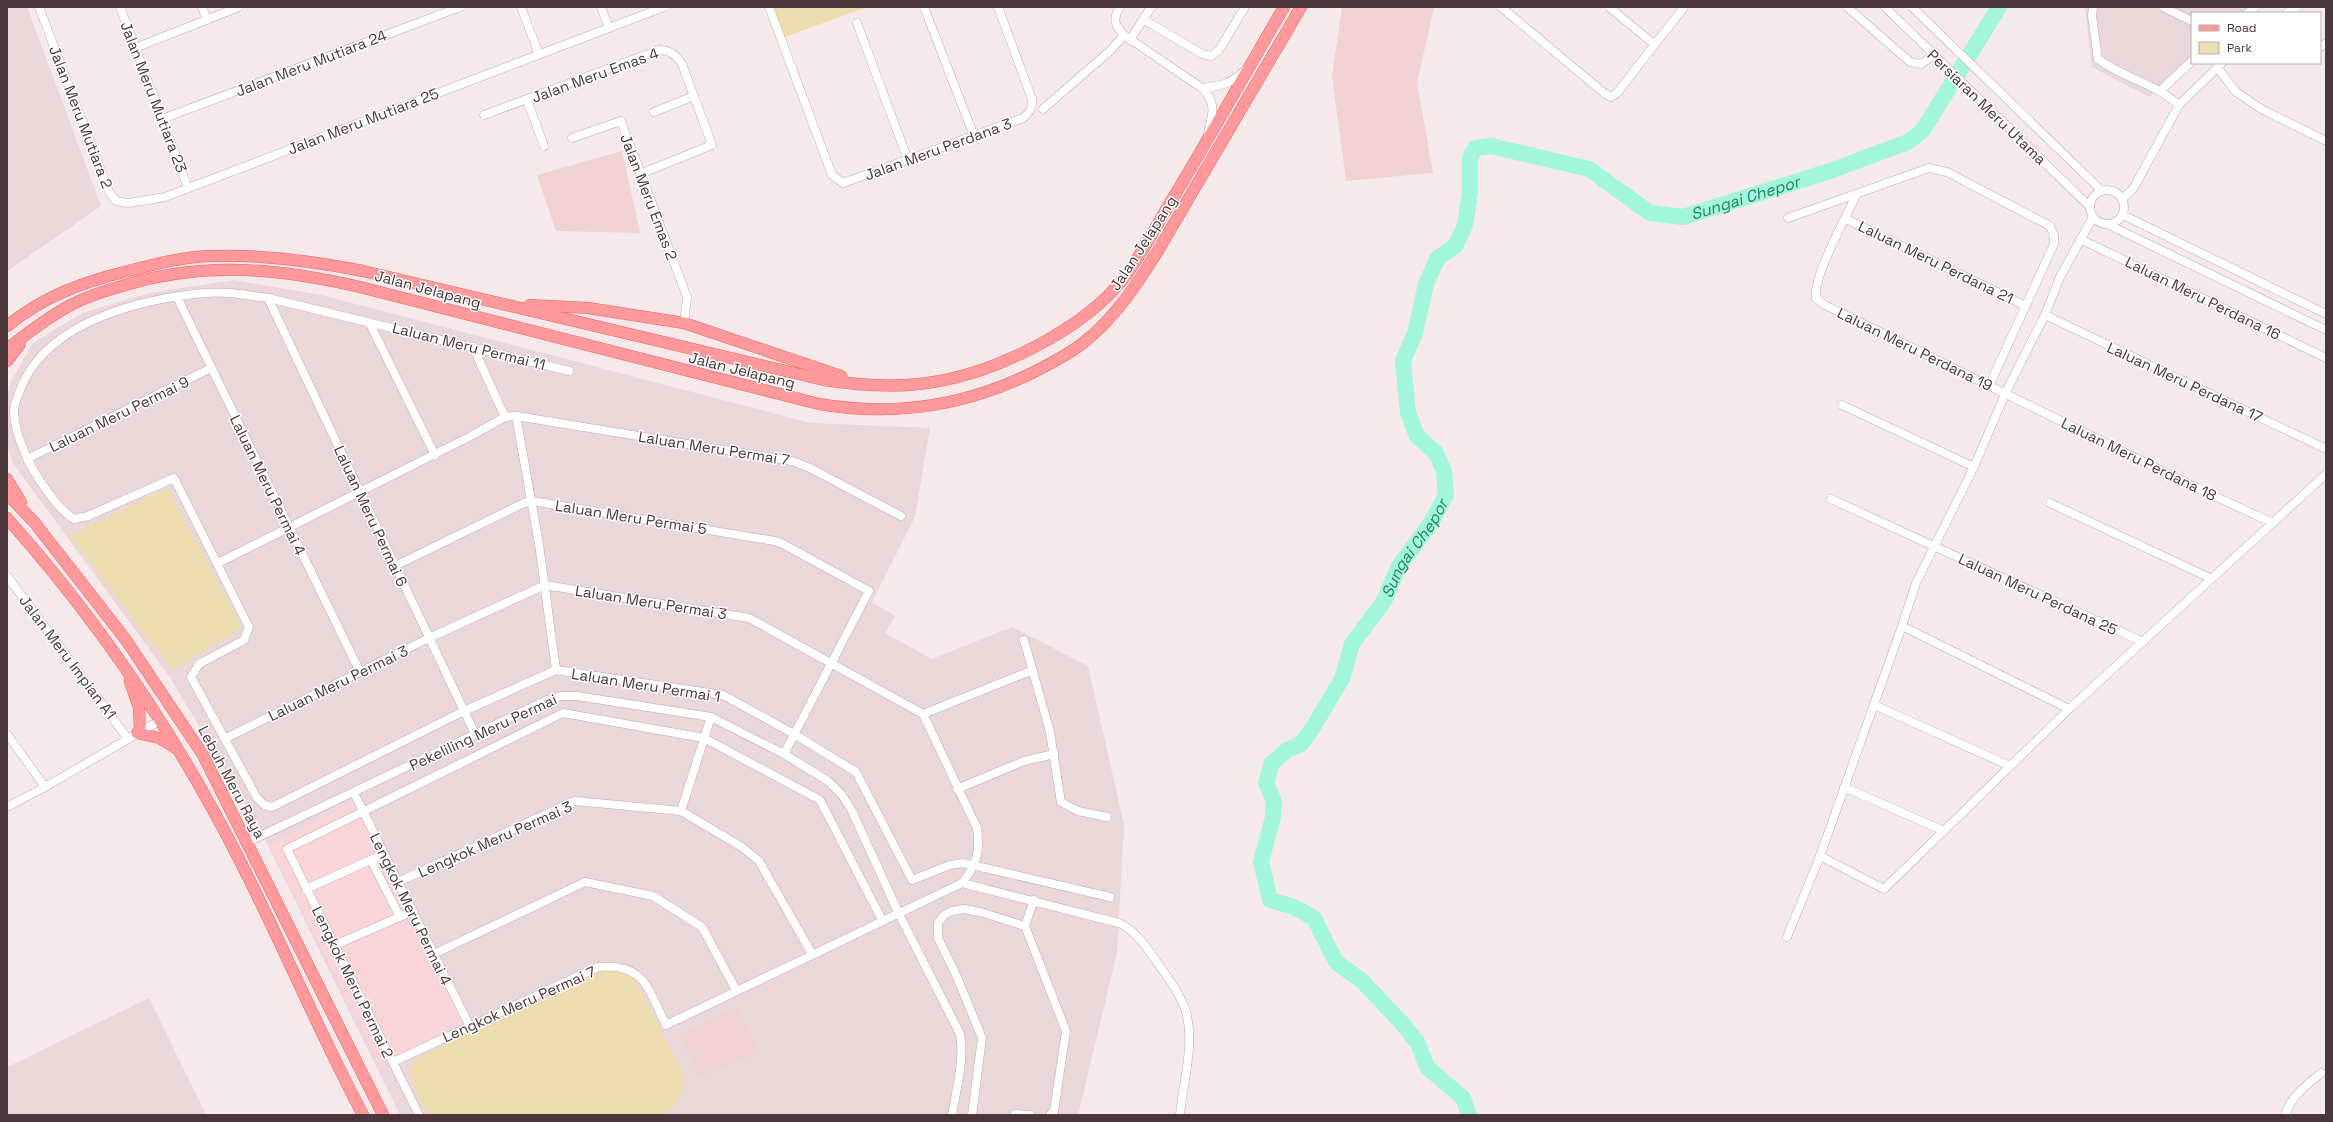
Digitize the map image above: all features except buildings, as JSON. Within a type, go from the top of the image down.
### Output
[{"type":"main road","name":"Jalan Jelapang","points":[[9,323],[42,301],[82,283],[165,262],[209,256],[262,256],[317,262],[363,271],[803,376],[847,383],[876,385],[927,383],[987,367],[1033,347],[1082,317],[1101,301],[1123,278],[1205,145],[1284,7]]},
{"type":"main road","name":"Jalan Jelapang","points":[[7,349],[32,330],[68,307],[88,297],[144,279],[168,273],[201,270],[261,270],[315,276],[819,404],[861,410],[899,410],[933,406],[963,399],[1018,379],[1057,360],[1084,343],[1111,316],[1136,286],[1159,249],[1301,7]]},
{"type":"main road","points":[[500,303],[588,308],[684,324],[809,367],[876,385]]},
{"type":"main road","points":[[7,361],[32,330]]},
{"type":"main road","points":[[7,479],[34,522]]},
{"type":"main road","name":"Lebuh Meru Raya","points":[[7,494],[34,522],[126,640],[203,755],[248,842],[382,1115]]},
{"type":"main road","name":"Lebuh Meru Raya","points":[[7,518],[31,544],[125,668],[179,750],[213,810],[270,920],[362,1113]]},
{"type":"main road","points":[[7,527],[31,544]]},
{"type":"main road","points":[[125,668],[139,708],[135,735],[159,738],[179,750]]},
{"type":"street","name":"Jalan Meru Mutiara 2","points":[[39,7],[112,197],[121,203],[156,200],[188,188]]},
{"type":"street","name":"Jalan Meru Mutiara 23","points":[[120,7],[188,188]]},
{"type":"street","points":[[202,7],[207,20]]},
{"type":"street","points":[[135,48],[239,7]]},
{"type":"street","name":"Jalan Meru Mutiara 24","points":[[162,120],[460,7]]},
{"type":"street","points":[[521,7],[539,54]]},
{"type":"street","points":[[601,7],[609,28]]},
{"type":"street","name":"Jalan Meru Mutiara 25","points":[[188,188],[664,7]]},
{"type":"street","name":"Jalan Meru Perdana 3","points":[[769,7],[832,175],[843,183],[1023,118],[1031,110],[1032,99],[998,7]]},
{"type":"street","points":[[924,7],[974,136]]},
{"type":"street","points":[[1120,7],[1115,15],[1116,27],[1127,38],[1202,88],[1211,98],[1213,110],[1205,145]]},
{"type":"street","points":[[1043,109],[1127,38],[1151,7]]},
{"type":"street","points":[[1143,18],[1202,54],[1211,56],[1219,50],[1245,7]]},
{"type":"street","points":[[1501,7],[1604,93],[1611,97],[1617,93],[1684,7]]},
{"type":"street","points":[[1608,7],[1654,44]]},
{"type":"street","points":[[1847,7],[1910,62],[1921,64],[1937,58]]},
{"type":"street","name":"Persiaran Meru Utama","points":[[1885,7],[2090,207]]},
{"type":"street","name":"Persiaran Meru Utama","points":[[1912,7],[1954,47],[1981,76],[2102,191]]},
{"type":"street","points":[[2093,7],[2092,16],[2098,60],[2109,68],[2161,90],[2179,105]]},
{"type":"street","points":[[2163,7],[2191,21]]},
{"type":"street","points":[[857,23],[908,160]]},
{"type":"street","name":"Jalan Meru Emas 4","points":[[484,115],[659,50],[666,50],[678,58],[712,145],[640,174]]},
{"type":"street","points":[[2161,90],[2191,62]]},
{"type":"street","points":[[1202,88],[1220,86],[1233,81],[1250,65]]},
{"type":"street","points":[[2122,199],[2133,189],[2179,105],[2220,65],[2236,92],[2263,110],[2326,141]]},
{"type":"street","points":[[654,112],[694,96]]},
{"type":"street","points":[[527,100],[544,146]]},
{"type":"street","name":"Jalan Meru Emas 2","points":[[572,138],[621,121],[687,297],[684,324]]},
{"type":"street","points":[[1788,218],[1929,168],[1947,172],[2050,226],[2054,235],[2054,244],[1989,386]]},
{"type":"street","points":[[2102,191],[2113,192],[2122,199],[2124,207],[2123,215],[2115,223],[2102,224],[2093,217],[2090,207],[2094,198],[2102,191]]},
{"type":"street","points":[[1846,219],[1856,195]]},
{"type":"street","points":[[2123,215],[2326,314]]},
{"type":"street","points":[[1787,937],[1820,856],[1916,583],[1974,467],[2005,394],[2045,315],[2080,239],[2093,217]]},
{"type":"street","name":"Laluan Meru Perdana 19","points":[[1846,219],[1827,258],[1815,290],[1816,298],[1825,305],[2005,394]]},
{"type":"street","name":"Laluan Meru Perdana 21","points":[[1846,219],[2026,306]]},
{"type":"street","points":[[2107,224],[2326,330]]},
{"type":"street","name":"Laluan Meru Perdana 16","points":[[2080,239],[2326,358]]},
{"type":"street","name":"Laluan Meru Permai 11","points":[[218,563],[174,478],[88,516],[74,519],[68,515],[59,504],[27,459],[17,429],[14,410],[19,393],[39,357],[80,326],[128,308],[176,297],[220,292],[268,298],[569,371]]},
{"type":"street","name":"Laluan Meru Permai 4","points":[[176,297],[360,672]]},
{"type":"street","name":"Laluan Meru Permai 6","points":[[268,298],[475,734]]},
{"type":"street","name":"Laluan Meru Perdana 17","points":[[2045,315],[2326,449]]},
{"type":"street","points":[[369,322],[435,454]]},
{"type":"street","points":[[226,738],[191,677],[199,664],[242,642],[249,627],[218,563],[360,493],[505,416],[473,348]]},
{"type":"street","name":"Laluan Meru Permai 9","points":[[27,459],[211,368]]},
{"type":"street","name":"Laluan Meru Perdana 18","points":[[2005,394],[2273,523]]},
{"type":"street","points":[[1842,405],[1974,467]]},
{"type":"street","name":"Laluan Meru Permai 7","points":[[505,416],[516,416],[792,461],[810,468],[901,516]]},
{"type":"street","points":[[516,416],[532,501],[556,670]]},
{"type":"street","points":[[1820,856],[1884,889],[2069,709],[2210,578],[2326,474]]},
{"type":"street","name":"Laluan Meru Perdana 25","points":[[1831,499],[2142,642]]},
{"type":"street","points":[[395,566],[524,503],[532,501]]},
{"type":"street","name":"Laluan Meru Permai 5","points":[[532,501],[774,541],[869,591],[831,663]]},
{"type":"street","points":[[2050,503],[2210,578]]},
{"type":"street","name":"Jalan Meru Impian A1","points":[[7,576],[135,735]]},
{"type":"street","name":"Laluan Meru Permai 3","points":[[226,738],[429,638],[545,585],[749,618],[923,714]]},
{"type":"street","points":[[1902,626],[2069,709]]},
{"type":"street","points":[[1024,640],[1054,754],[1061,802],[1078,811],[1107,817]]},
{"type":"street","points":[[784,754],[831,663]]},
{"type":"street","name":"Laluan Meru Permai 1","points":[[226,738],[257,798],[264,805],[272,807],[464,711],[556,670],[723,695],[794,734],[856,772],[912,880],[950,865],[963,863],[976,864],[1110,897]]},
{"type":"street","points":[[434,954],[585,882],[653,896],[702,927],[736,990],[882,920],[899,914],[962,883],[976,864],[978,840],[977,828],[957,789],[923,714],[1033,670]]},
{"type":"street","name":"Pekeliling Meru Permai","points":[[248,842],[354,793],[547,700],[561,696],[577,696],[711,717],[784,754],[828,781],[842,795],[852,811],[899,914],[960,1034],[961,1057],[952,1115]]},
{"type":"street","points":[[1874,705],[2010,766]]},
{"type":"street","points":[[362,811],[563,713],[704,738],[820,800],[882,920]]},
{"type":"street","points":[[681,811],[711,717]]},
{"type":"street","points":[[7,807],[45,788],[160,720]]},
{"type":"street","points":[[7,734],[45,788]]},
{"type":"street","points":[[957,789],[1024,761],[1054,754]]},
{"type":"street","points":[[1844,787],[1944,831]]},
{"type":"street","name":"Lengkok Meru Permai 4","points":[[354,793],[469,1025]]},
{"type":"street","name":"Lengkok Meru Permai 3","points":[[398,882],[575,801],[681,811],[742,847],[760,861],[812,954]]},
{"type":"street","name":"Lengkok Meru Permai 2","points":[[362,811],[287,849],[418,1115]]},
{"type":"street","points":[[306,889],[384,854]]},
{"type":"street","points":[[371,860],[400,917]]},
{"type":"street","points":[[962,883],[1034,900],[1125,925],[1143,941],[1174,987],[1186,1012],[1189,1034],[1180,1115]]},
{"type":"street","points":[[1034,900],[1025,926],[1066,1031],[1054,1111],[1050,1115]]},
{"type":"street","points":[[972,1115],[982,1038],[957,977],[938,938],[938,923],[944,915],[952,911],[964,909],[980,912],[1025,926]]},
{"type":"street","points":[[335,945],[413,911]]},
{"type":"street","name":"Lengkok Meru Permai 7","points":[[393,1062],[469,1025],[598,967],[607,966],[630,970],[638,974],[666,1025],[736,990]]},
{"type":"street","points":[[2285,1115],[2288,1106],[2295,1097],[2321,1073]]},
{"type":"street","points":[[1015,1114],[1030,1115]]},
{"type":"shaded area","points":[[7,7],[27,7],[101,206],[7,271]]},
{"type":"shaded area","points":[[1342,7],[1434,7],[1417,83],[1433,173],[1346,181],[1332,76]]},
{"type":"shaded area","points":[[2085,7],[2250,7],[2244,12],[2191,12],[2191,60],[2149,97],[2092,67]]},
{"type":"shaded area","points":[[622,151],[640,233],[556,231],[537,175]]},
{"type":"shaded area","points":[[234,280],[321,295],[811,423],[930,428],[915,517],[872,602],[895,616],[885,633],[932,659],[1012,627],[1088,666],[1124,825],[1117,953],[1078,1115],[400,1115],[257,823],[169,676],[12,462],[7,445],[7,397],[11,381],[33,343],[82,313],[150,293]]},
{"type":"shaded area","points":[[356,801],[470,1024],[382,1068],[269,845]]},
{"type":"shaded area","points":[[149,998],[206,1115],[7,1115],[7,1067]]},
{"type":"shaded area","points":[[736,1007],[759,1053],[699,1077],[679,1035]]},
{"type":"green space","points":[[773,7],[867,7],[785,37]]},
{"type":"green space","points":[[167,488],[242,628],[172,670],[70,535]]},
{"type":"green space","points":[[608,969],[632,975],[683,1072],[683,1086],[680,1097],[669,1111],[663,1115],[428,1115],[417,1094],[412,1080],[412,1066],[415,1059],[595,972]]},
{"type":"waterway","name":"Sungai Chepor","points":[[1469,1115],[1463,1098],[1428,1068],[1417,1042],[1401,1022],[1362,981],[1336,962],[1314,918],[1294,907],[1270,900],[1261,862],[1273,817],[1274,802],[1266,782],[1272,763],[1287,750],[1301,744],[1312,729],[1342,679],[1352,644],[1384,601],[1399,566],[1431,523],[1446,495],[1444,471],[1436,453],[1417,436],[1408,413],[1403,361],[1415,333],[1426,284],[1437,259],[1456,245],[1465,225],[1470,192],[1470,158],[1475,148],[1491,146],[1589,169],[1650,213],[1683,217],[1830,171],[1908,142],[1923,130],[1999,7]]}]
